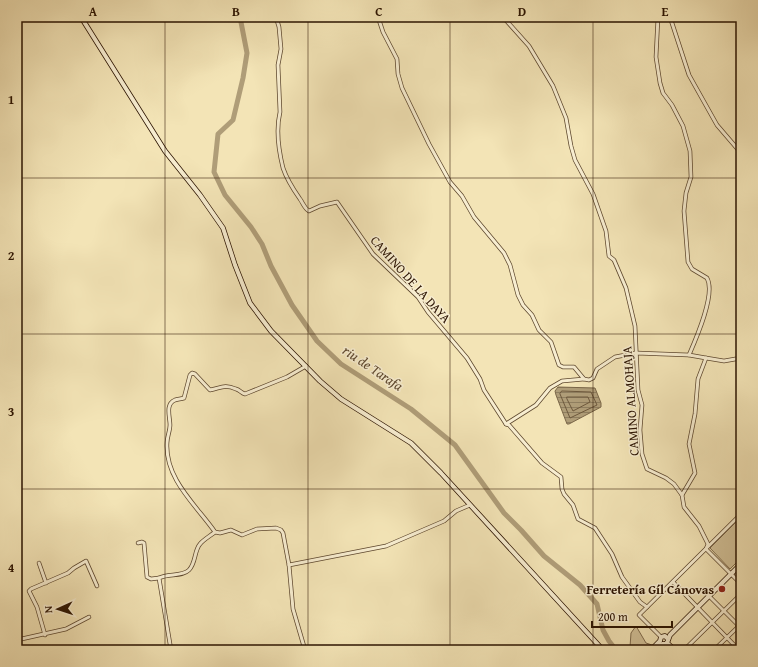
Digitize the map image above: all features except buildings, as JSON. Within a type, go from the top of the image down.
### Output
[{"type":"main road","points":[[81,17],[165,151],[200,195],[223,228],[235,265],[250,303],[271,331],[320,382],[341,399],[411,443],[603,650]]},
{"type":"main road","points":[[655,650],[741,564]]},
{"type":"main road","points":[[651,650],[664,640]]},
{"type":"main road","points":[[664,640],[675,650]]},
{"type":"street","name":"CAMINO DE LA DAYA","points":[[276,17],[279,27],[281,49],[278,65],[280,145],[283,168],[294,192],[308,212],[320,206],[336,202],[373,254],[418,298],[467,358],[480,379],[484,390],[506,424],[509,425],[542,463],[561,477],[564,494],[573,505],[578,519],[595,528],[612,554],[622,577],[640,602],[647,607]]},
{"type":"street","points":[[378,17],[383,32],[396,59],[402,88],[429,144],[450,182],[462,196],[481,226],[504,253],[510,265],[518,295],[523,305],[532,315],[539,330],[551,342],[559,365],[563,367],[574,367],[584,379]]},
{"type":"street","name":"CAMINO ALMOHAJA","points":[[503,17],[529,46],[553,86],[566,118],[575,160],[593,194],[606,231],[609,256],[614,260],[626,288],[634,326],[638,390],[642,405],[640,430],[642,454],[647,469],[674,484],[682,495],[684,508],[699,526],[708,544],[706,549]]},
{"type":"street","points":[[658,17],[656,57],[660,79],[664,93],[674,108],[685,131],[690,156],[691,176],[686,194],[684,211],[688,262],[689,266],[694,271],[707,278],[709,284],[704,316],[699,333],[689,355]]},
{"type":"street","points":[[670,17],[689,75],[717,125],[741,153]]},
{"type":"street","points":[[506,424],[536,406],[550,388],[562,381],[588,380],[593,378],[597,369],[616,357],[636,353],[689,355],[724,361],[741,358]]},
{"type":"street","points":[[682,495],[695,473],[689,444],[693,427],[698,379],[706,358]]},
{"type":"street","points":[[305,650],[294,609],[289,565],[283,533],[279,528],[257,529],[242,535],[230,530],[220,533],[215,532],[190,501],[172,474],[168,461],[167,442],[170,426],[170,405],[174,401],[184,398],[190,375],[193,373],[210,390],[219,386],[236,389],[248,394],[274,381],[287,377],[306,366]]},
{"type":"street","points":[[289,565],[386,546],[444,521],[456,511],[470,505]]},
{"type":"street","points":[[664,640],[639,615],[741,514]]},
{"type":"street","points":[[138,543],[144,543],[147,577],[151,579],[159,578],[189,570],[200,544],[215,532]]},
{"type":"street","points":[[706,549],[741,584]]},
{"type":"street","points":[[45,635],[29,591],[31,589],[68,573],[86,561],[97,586]]},
{"type":"street","points":[[39,563],[46,583]]},
{"type":"street","points":[[159,578],[171,650]]},
{"type":"street","points":[[672,582],[739,649]]},
{"type":"street","points":[[684,650],[741,594]]},
{"type":"street","points":[[709,595],[740,626],[714,650]]},
{"type":"street","points":[[17,640],[45,635],[66,629],[89,616]]},
{"type":"shaded area","points":[[741,517],[741,558],[730,569],[710,548]]},
{"type":"shaded area","points":[[636,626],[646,643],[655,646],[651,650],[634,650],[630,647],[631,633]]},
{"type":"water","points":[[558,387],[595,388],[601,403],[601,407],[567,424],[555,391]]},
{"type":"waterway","name":"riu de Tarafa","points":[[240,17],[247,53],[243,78],[233,120],[218,134],[214,172],[225,195],[251,227],[262,244],[271,266],[292,305],[317,341],[341,364],[411,409],[455,445],[504,513],[544,556],[580,585],[597,604],[603,630],[616,650]]},
{"type":"place","name":"Ferretería Gíl Cánovas","points":[[722,589]]}]
